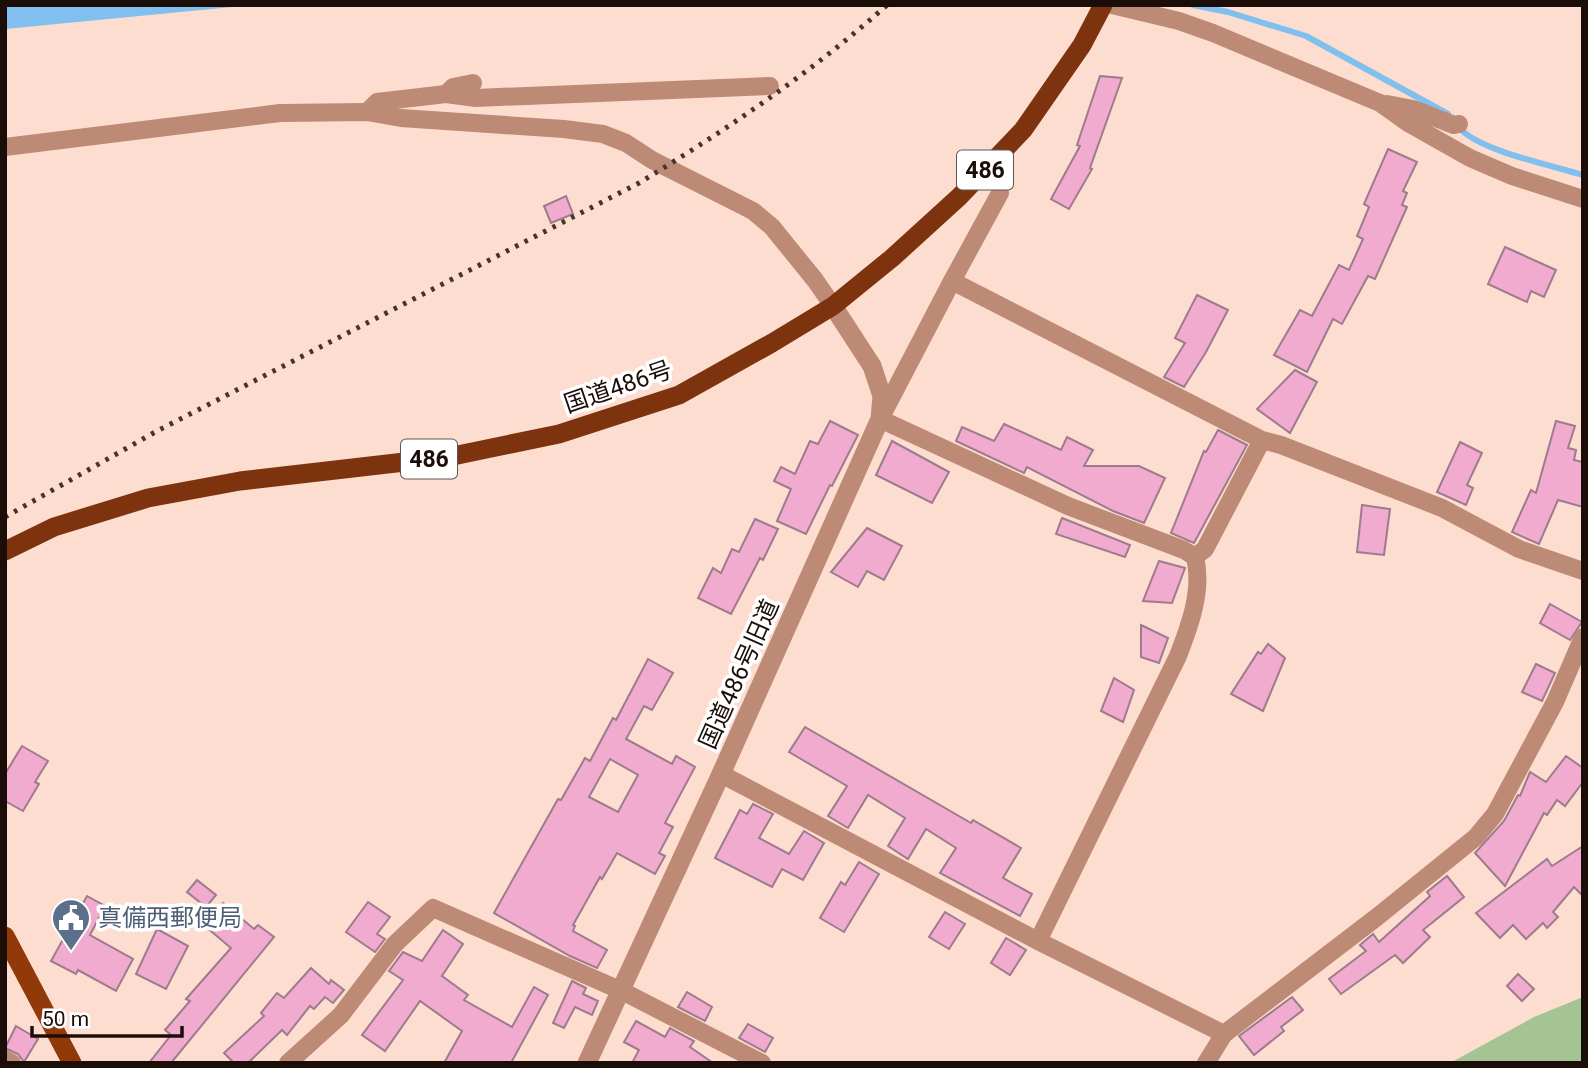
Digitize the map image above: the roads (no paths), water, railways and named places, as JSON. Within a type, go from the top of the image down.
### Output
[{"type":"highway","name":"国道486号","points":[[5,551],[54,527],[148,498],[240,481],[448,457],[559,433],[678,395],[833,306],[892,258],[1023,130],[1082,45],[1103,5]]},
{"type":"main road","points":[[5,936],[72,1063]]},
{"type":"street","points":[[1112,5],[1180,21],[1380,103],[1413,109],[1457,125]]},
{"type":"street","points":[[446,94],[453,87],[473,83]]},
{"type":"street","points":[[367,112],[377,102],[446,94],[476,98],[771,86]]},
{"type":"street","points":[[1380,103],[1408,123],[1470,158],[1512,176],[1583,199]]},
{"type":"street","points":[[5,147],[280,113],[367,112],[401,118],[603,134],[626,143],[652,160],[723,195],[762,219],[795,254],[833,306]]},
{"type":"street","points":[[1000,192],[880,419],[1068,506],[1185,550],[1195,557],[1198,570],[1198,587],[1178,656],[1038,941]]},
{"type":"street","points":[[952,281],[1262,440],[1281,444],[1441,508],[1519,549],[1583,571]]},
{"type":"street","name":"国道486号旧道","points":[[587,1063],[721,774],[880,419],[882,396],[873,366],[833,306]]},
{"type":"street","points":[[1195,557],[1205,549],[1262,440]]},
{"type":"street","points":[[1206,1063],[1224,1034],[1476,837],[1495,814],[1555,702],[1583,637]]},
{"type":"street","points":[[721,774],[1038,941],[1224,1034]]},
{"type":"street","points":[[288,1063],[341,1015],[395,944],[433,908],[622,991],[762,1063]]},
{"type":"street","points":[[5,1059],[12,1063]]},
{"type":"water","points":[[5,5],[253,5],[5,29]]},
{"type":"waterway","points":[[1193,5],[1228,12],[1306,36],[1448,114]]},
{"type":"waterway","points":[[1459,127],[1481,143],[1498,150],[1583,175]]},
{"type":"railway","points":[[5,517],[157,431],[639,183],[767,100],[887,5]]},
{"type":"place","name":"真備西郵便局","points":[[71,952]]}]
